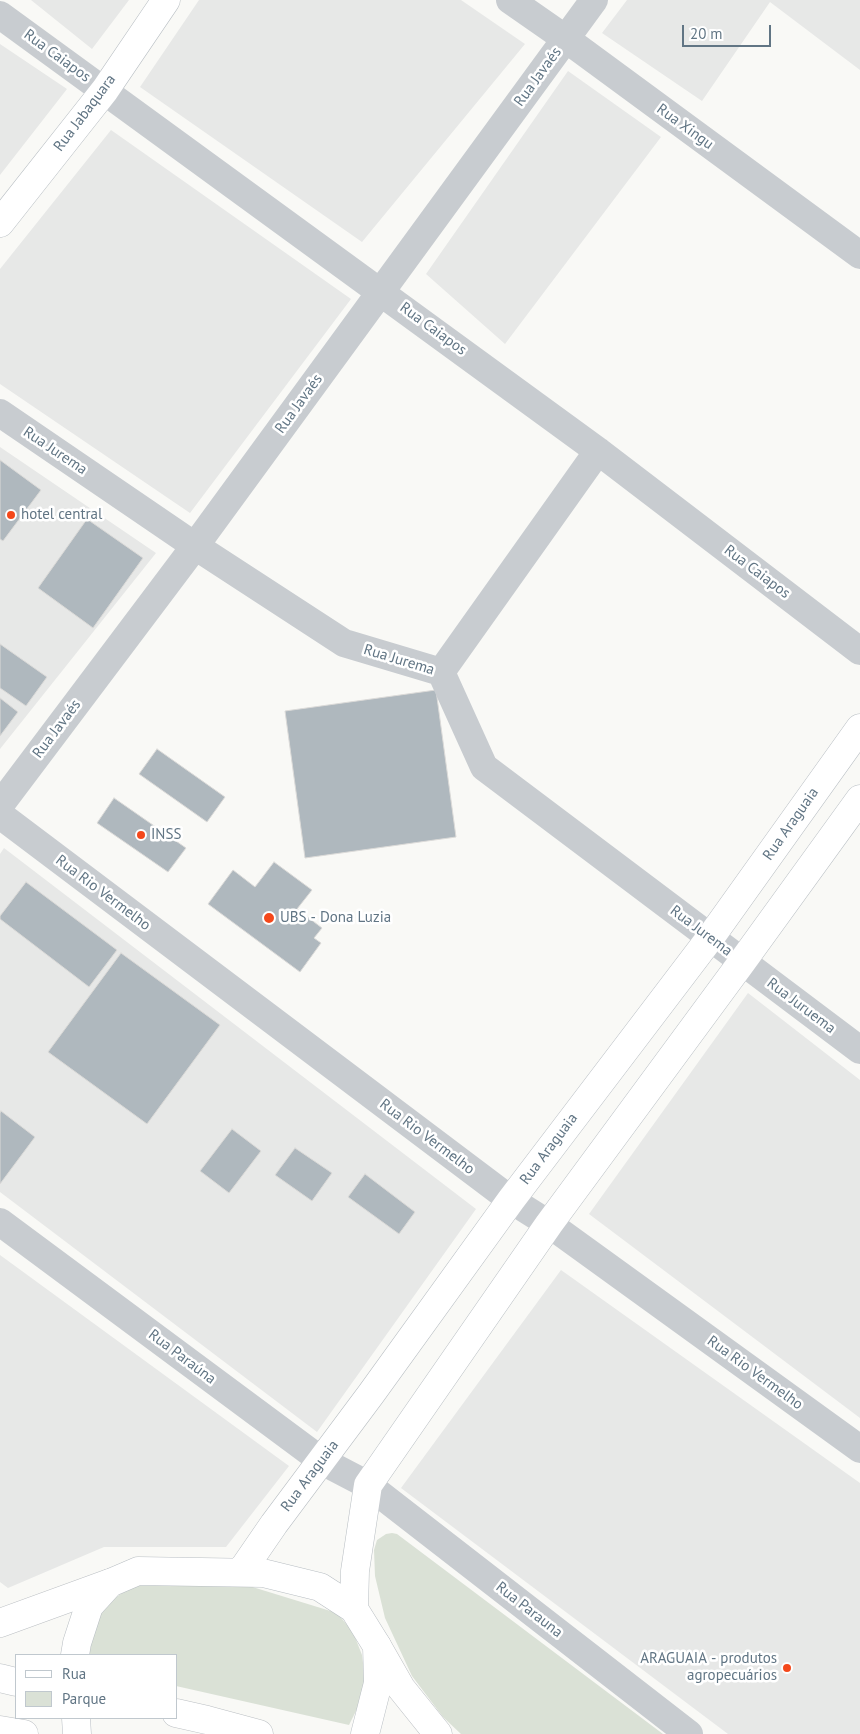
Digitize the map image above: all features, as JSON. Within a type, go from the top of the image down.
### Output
[{"type":"main road","name":"Rua Jabaquara","points":[[0,223],[105,90],[166,0]]},
{"type":"main road","name":"Rua Araguaia","points":[[241,1572],[510,1200],[710,938],[860,728]]},
{"type":"main road","points":[[354,1609],[355,1571],[368,1485],[549,1224],[860,799]]},
{"type":"main road","points":[[2,1619],[110,1583],[138,1571],[263,1573],[320,1587],[354,1609],[401,1688],[438,1734]]},
{"type":"main road","points":[[75,1654],[88,1606],[110,1583]]},
{"type":"main road","points":[[365,1734],[378,1683],[377,1646]]},
{"type":"main road","points":[[0,1678],[15,1682]]},
{"type":"main road","points":[[178,1714],[259,1734]]},
{"type":"main road","points":[[76,1719],[77,1734]]},
{"type":"main road","points":[[0,1730],[24,1734]]},
{"type":"street","name":"Rua Xingu","points":[[510,0],[860,255]]},
{"type":"street","name":"Rua Javaés","points":[[0,805],[195,546],[594,0]]},
{"type":"street","name":"Rua Caiapos","points":[[0,15],[598,451],[860,651]]},
{"type":"street","name":"Rua Jurema","points":[[0,413],[195,546],[344,643],[441,672],[484,767],[742,962]]},
{"type":"street","points":[[441,672],[598,451]]},
{"type":"street","name":"Rua Rio Vermelho","points":[[0,815],[510,1200],[549,1224],[860,1449]]},
{"type":"street","name":"Rua Juruema","points":[[742,962],[860,1050]]},
{"type":"street","name":"Rua Paraúna","points":[[0,1222],[322,1461],[368,1485]]},
{"type":"street","name":"Rua Parauna","points":[[368,1485],[690,1734]]},
{"type":"shaded area","points":[[31,0],[129,0],[92,49]]},
{"type":"shaded area","points":[[199,0],[461,0],[525,44],[362,242],[140,87]]},
{"type":"shaded area","points":[[627,0],[860,0],[860,70],[770,2],[702,101],[602,33]]},
{"type":"shaded area","points":[[0,44],[67,89],[0,175]]},
{"type":"shaded area","points":[[568,71],[661,137],[505,344],[426,274]]},
{"type":"shaded area","points":[[111,130],[351,299],[190,513],[0,384],[0,269]]},
{"type":"shaded area","points":[[0,447],[156,553],[0,749]]},
{"type":"shaded area","points":[[4,848],[476,1209],[317,1432],[0,1192],[0,854]]},
{"type":"shaded area","points":[[748,993],[860,1080],[860,1418],[589,1214]]},
{"type":"shaded area","points":[[0,1255],[289,1466],[226,1547],[104,1547],[8,1588],[0,1582]]},
{"type":"shaded area","points":[[561,1270],[860,1483],[860,1734],[728,1734],[401,1488]]},
{"type":"green space","points":[[386,1534],[397,1534],[663,1734],[461,1734],[443,1717],[412,1676],[385,1618],[375,1576],[374,1550],[377,1540]]},
{"type":"green space","points":[[150,1581],[246,1585],[337,1613],[353,1632],[362,1655],[365,1679],[360,1703],[349,1725],[178,1686],[178,1654],[88,1654],[96,1621],[109,1602],[128,1589]]},
{"type":"building","name":"hotel central","points":[[0,460],[41,490],[3,541],[0,539]]},
{"type":"building","points":[[87,519],[143,558],[93,628],[38,588]]},
{"type":"building","points":[[0,644],[47,677],[26,706],[0,688]]},
{"type":"building","points":[[436,690],[456,837],[305,858],[285,711]]},
{"type":"building","points":[[0,698],[18,712],[0,736]]},
{"type":"building","points":[[157,749],[225,797],[207,822],[139,774]]},
{"type":"building","name":"INSS","points":[[114,798],[186,848],[168,872],[97,823]]},
{"type":"building","name":"UBS - Dona Luzia","points":[[274,862],[312,890],[297,909],[322,928],[314,938],[321,943],[300,972],[208,904],[233,870],[255,887]]},
{"type":"building","points":[[26,882],[117,950],[89,987],[0,919],[0,916]]},
{"type":"building","points":[[121,953],[220,1025],[147,1124],[48,1052]]},
{"type":"building","points":[[1,1111],[35,1137],[0,1184],[0,1113]]},
{"type":"building","points":[[232,1129],[261,1151],[229,1193],[200,1171]]},
{"type":"building","points":[[295,1148],[332,1173],[312,1201],[275,1175]]},
{"type":"building","points":[[365,1174],[415,1212],[399,1234],[348,1197]]},
{"type":"place","name":"hotel central","points":[[11,515]]},
{"type":"place","name":"INSS","points":[[141,835]]},
{"type":"place","name":"UBS - Dona Luzia","points":[[269,918]]},
{"type":"place","name":"ARAGUAIA - produtos agropecuários","points":[[787,1668]]}]
